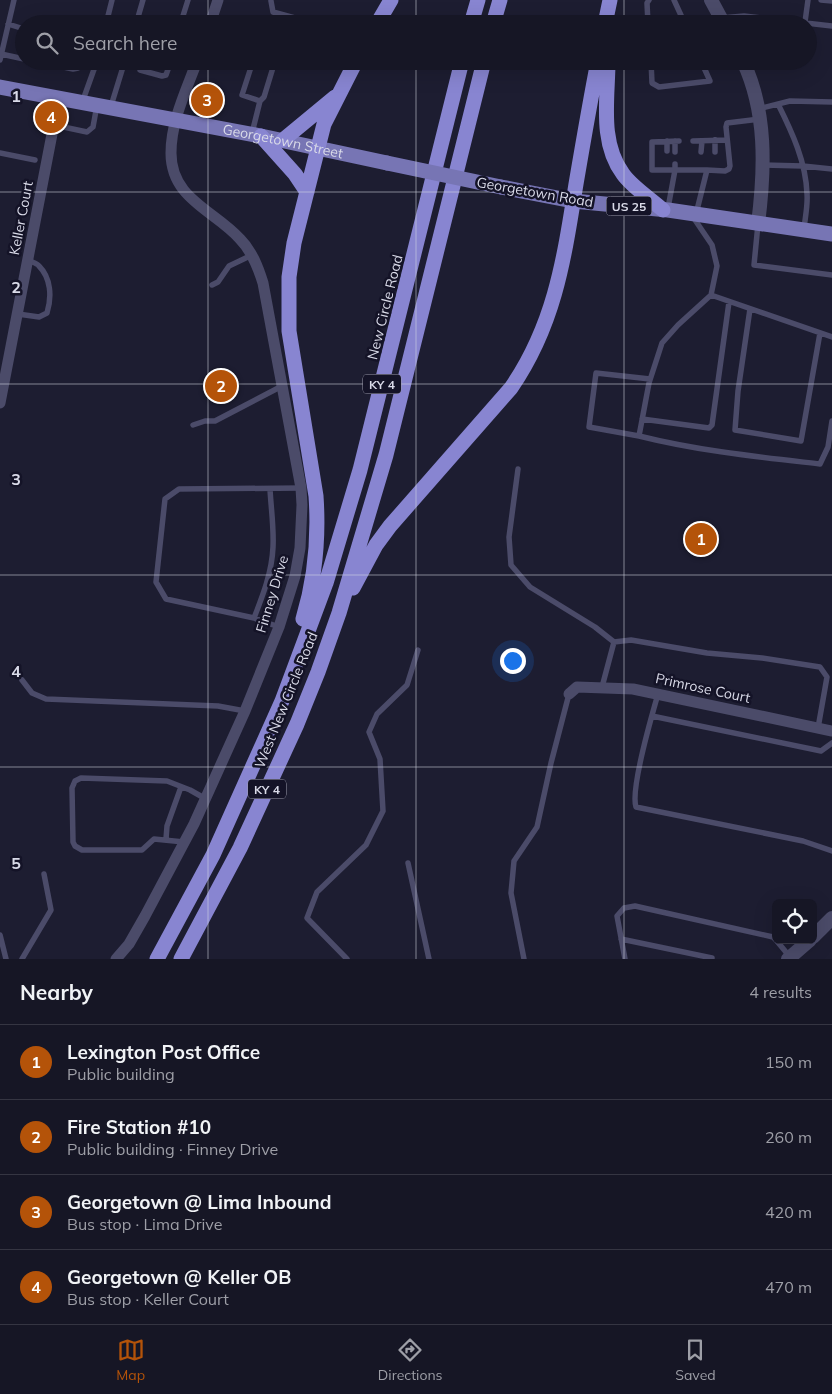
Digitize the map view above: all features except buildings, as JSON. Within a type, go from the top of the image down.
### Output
[{"type":"highway","points":[[382,15],[391,0]]},
{"type":"highway","points":[[474,15],[478,0]]},
{"type":"highway","points":[[496,15],[500,0]]},
{"type":"highway","points":[[607,15],[610,0]]},
{"type":"highway","points":[[610,0],[610,15]]},
{"type":"highway","points":[[282,701],[311,593],[317,540],[316,496],[292,355],[288,307],[289,277],[294,243],[324,124],[351,70]]},
{"type":"highway","name":"New Circle Road","points":[[282,701],[326,584],[347,518],[386,370],[460,70]]},
{"type":"highway","name":"KY 4","points":[[339,613],[386,455],[482,70]]},
{"type":"highway","points":[[339,613],[376,545],[390,526],[496,407],[523,371],[540,336],[553,302],[565,253],[596,70]]},
{"type":"highway","points":[[608,70],[606,126],[610,151],[623,174],[665,210]]},
{"type":"highway","points":[[283,140],[338,94]]},
{"type":"highway","points":[[256,135],[295,174],[307,192]]},
{"type":"highway","name":"West New Circle Road","points":[[182,959],[240,848],[293,732],[318,672],[339,613]]},
{"type":"highway","name":"West New Circle Road","points":[[157,959],[213,855],[282,701]]},
{"type":"main road","name":"Georgetown Street","points":[[0,86],[283,140],[387,163]]},
{"type":"main road","name":"Georgetown Road","points":[[387,163],[573,200],[665,210],[832,234]]},
{"type":"street","points":[[213,15],[218,0]]},
{"type":"street","points":[[712,0],[719,15]]},
{"type":"street","name":"Finney Drive","points":[[116,959],[129,944],[145,916],[206,799],[280,627],[295,576],[300,548],[301,488],[263,283],[258,267],[241,239],[187,194],[174,177],[171,153],[176,120],[193,70]]},
{"type":"street","points":[[745,70],[759,114],[764,165],[758,224]]},
{"type":"street","name":"Keller Court","points":[[0,402],[59,98]]},
{"type":"street","name":"Primrose Court","points":[[569,694],[577,687],[633,689],[832,731]]},
{"type":"street","points":[[817,934],[830,925]]},
{"type":"street","points":[[789,958],[805,944]]},
{"type":"lane","points":[[14,0],[1,57],[15,58]]},
{"type":"lane","points":[[108,15],[112,0]]},
{"type":"lane","points":[[139,15],[143,0]]},
{"type":"lane","points":[[183,15],[188,0]]},
{"type":"lane","points":[[270,0],[273,12],[284,15]]},
{"type":"lane","points":[[648,15],[647,3],[649,0]]},
{"type":"lane","points":[[674,0],[681,15]]},
{"type":"lane","points":[[806,15],[808,0]]},
{"type":"lane","points":[[821,0],[832,1]]},
{"type":"lane","points":[[8,24],[15,26]]},
{"type":"lane","points":[[817,24],[832,26]]},
{"type":"lane","points":[[82,102],[93,70]]},
{"type":"lane","points":[[54,125],[87,132],[93,126],[104,107],[121,70]]},
{"type":"lane","points":[[140,70],[162,76],[166,75],[168,70]]},
{"type":"lane","points":[[253,70],[242,95],[260,101]]},
{"type":"lane","points":[[256,135],[260,101],[263,100],[271,70]]},
{"type":"lane","points":[[651,70],[652,83],[659,87],[710,81],[705,70]]},
{"type":"lane","points":[[675,152],[677,141],[652,142],[652,170],[666,167],[685,167],[715,168],[725,171],[730,166],[727,123],[759,114],[778,104],[790,102],[832,102]]},
{"type":"lane","points":[[778,104],[790,127],[803,166],[807,194],[804,230]]},
{"type":"lane","points":[[701,152],[702,140]]},
{"type":"lane","points":[[715,140],[715,152]]},
{"type":"lane","points":[[693,141],[727,140]]},
{"type":"lane","points":[[667,141],[667,151]]},
{"type":"lane","points":[[0,153],[35,160]]},
{"type":"lane","points":[[764,165],[832,169]]},
{"type":"lane","points":[[665,210],[675,167]]},
{"type":"lane","points":[[640,436],[650,379],[662,343],[678,325],[711,295],[717,266],[712,245],[694,214],[703,168]]},
{"type":"lane","points":[[758,224],[754,265],[832,275]]},
{"type":"lane","points":[[212,285],[218,282],[229,266],[252,255]]},
{"type":"lane","points":[[18,314],[39,317],[47,313],[51,298],[48,281],[39,265],[28,260]]},
{"type":"lane","points":[[711,295],[832,337]]},
{"type":"lane","points":[[642,419],[697,427],[709,428],[712,425],[729,302]]},
{"type":"lane","points":[[750,309],[738,391],[735,430],[801,441],[820,333]]},
{"type":"lane","points":[[650,379],[596,373],[589,427],[732,454],[820,464],[828,447],[832,420]]},
{"type":"lane","points":[[193,425],[205,421],[216,421],[282,386]]},
{"type":"lane","points":[[518,469],[509,537],[511,565],[530,587],[595,627],[614,642],[631,640],[707,653],[762,658],[820,667],[827,677],[818,728]]},
{"type":"lane","points":[[280,627],[254,618],[166,599],[156,582],[164,499],[179,489],[301,488]]},
{"type":"lane","points":[[254,618],[270,570],[273,546],[270,489]]},
{"type":"lane","points":[[602,687],[614,642]]},
{"type":"lane","points":[[347,959],[307,918],[317,892],[366,846],[383,811],[380,759],[369,732],[377,714],[407,685],[418,650]]},
{"type":"lane","points":[[22,680],[32,693],[46,699],[218,706],[245,711]]},
{"type":"lane","points":[[524,959],[511,893],[514,861],[537,828],[569,694]]},
{"type":"lane","points":[[658,694],[634,800],[636,807],[803,841],[832,852]]},
{"type":"lane","points":[[652,716],[821,751],[832,743]]},
{"type":"lane","points":[[184,842],[154,839],[142,850],[82,850],[72,842],[72,788],[75,781],[81,778],[167,781],[206,799]]},
{"type":"lane","points":[[166,839],[167,826],[181,786]]},
{"type":"lane","points":[[408,863],[429,959]]},
{"type":"lane","points":[[22,959],[51,910],[44,874]]},
{"type":"lane","points":[[625,959],[617,916],[624,908],[635,906],[772,937]]},
{"type":"lane","points":[[0,935],[6,959]]},
{"type":"lane","points":[[621,939],[712,958]]},
{"type":"lane","points":[[779,944],[789,958]]},
{"type":"place","name":"Georgetown @ Lima Inbound","points":[[207,100]]},
{"type":"place","name":"Georgetown @ Keller OB","points":[[51,117]]},
{"type":"place","name":"Fire Station #10","points":[[221,386]]},
{"type":"place","name":"Lexington Post Office","points":[[701,539]]}]
